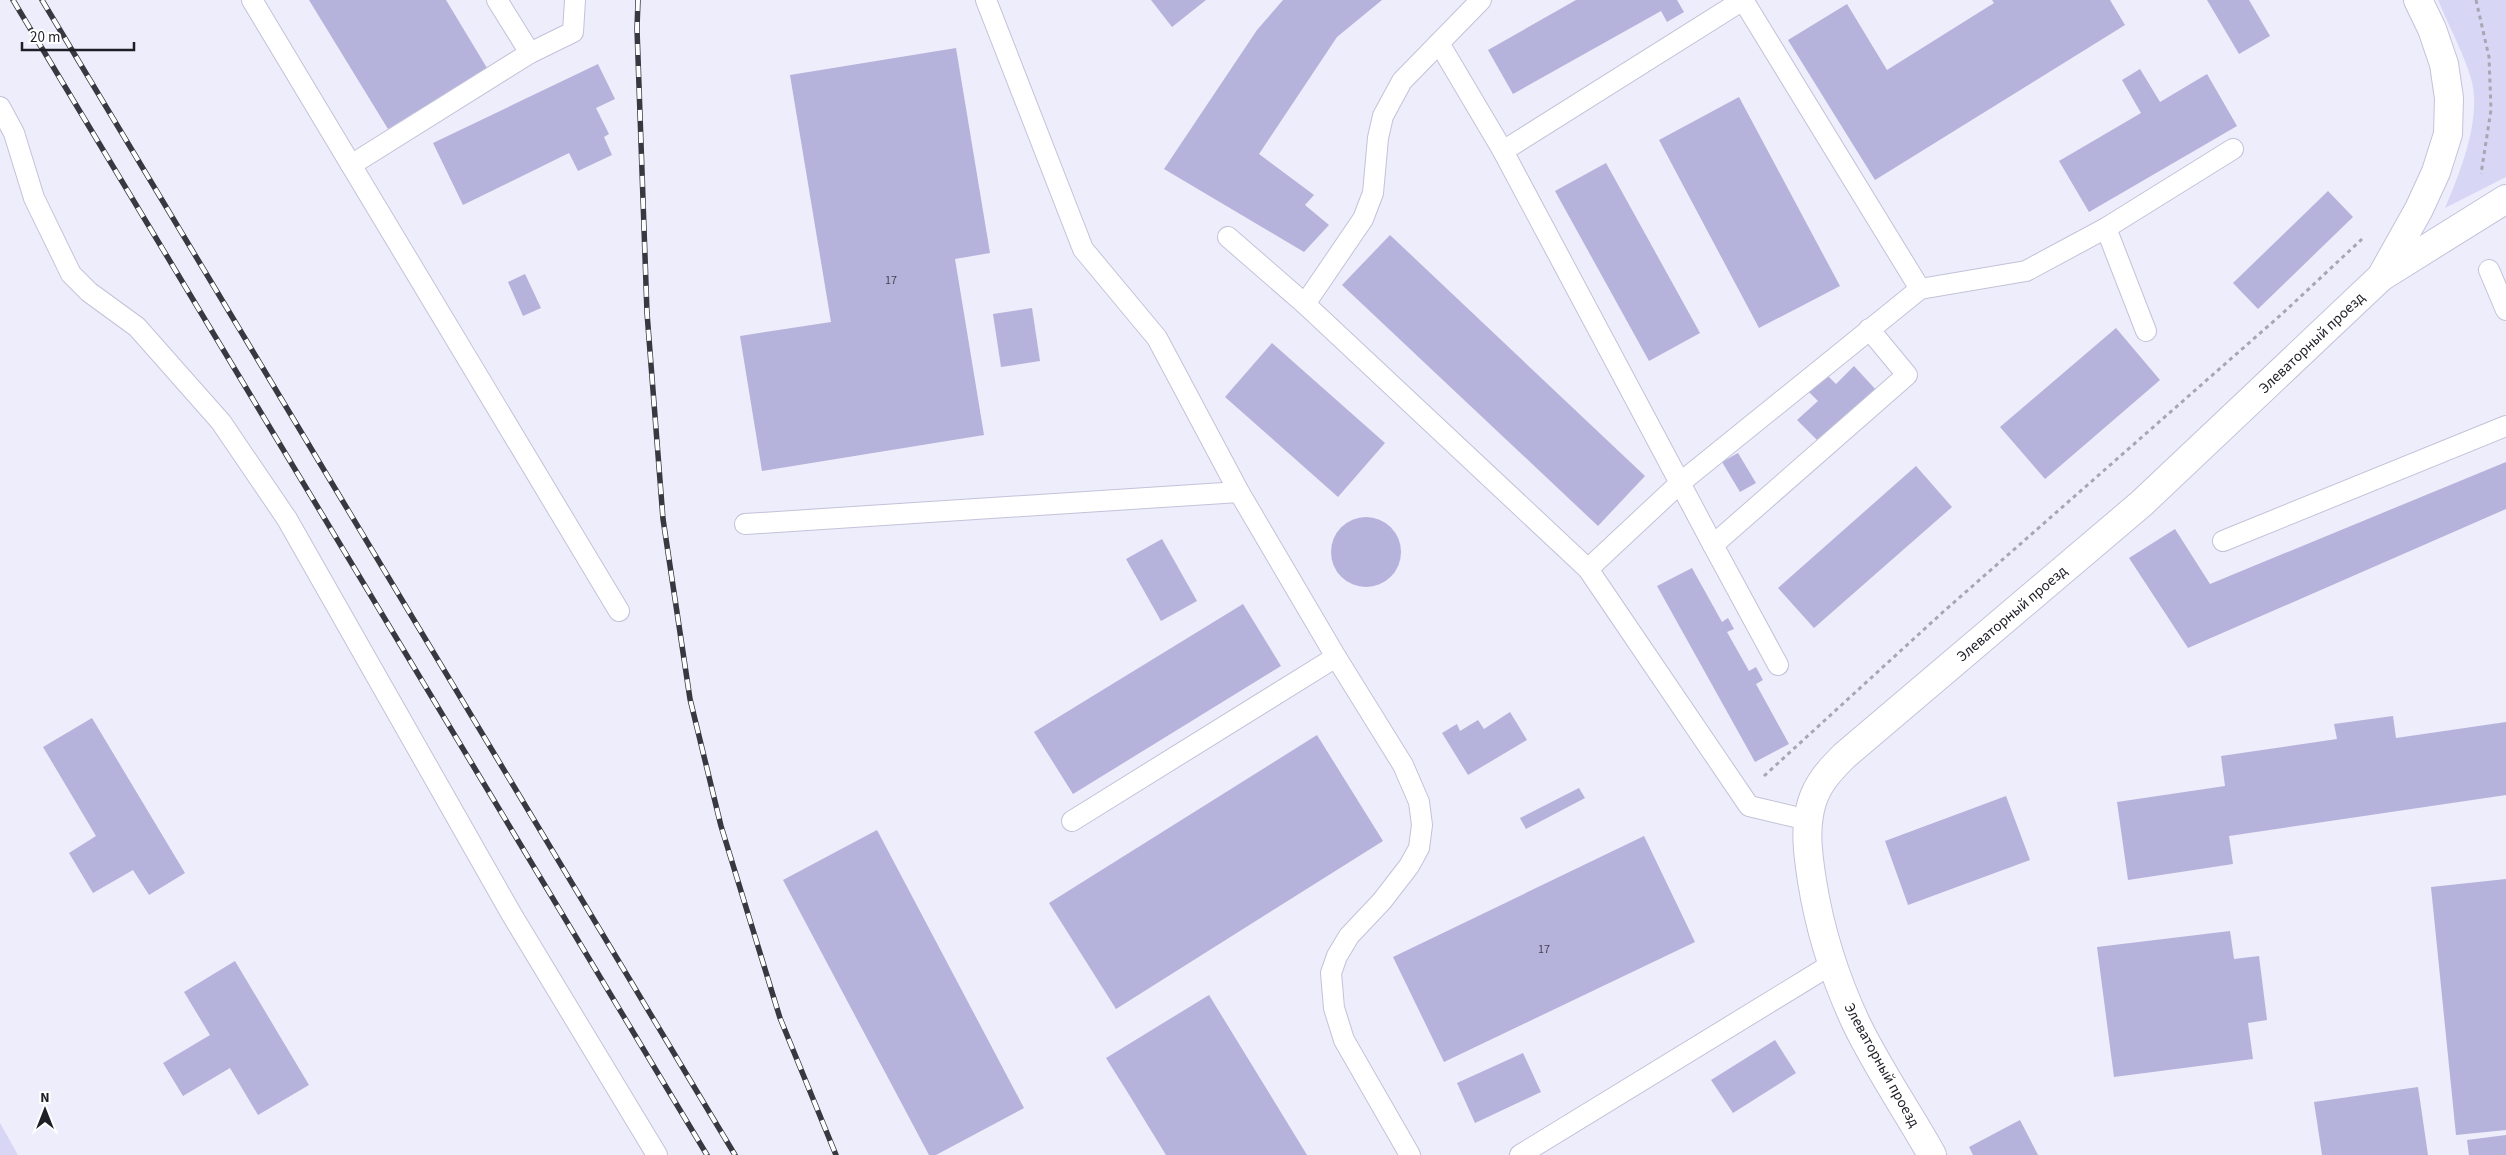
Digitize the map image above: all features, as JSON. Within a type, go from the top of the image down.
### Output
[{"type":"street","name":"Элеваторный проезд","points":[[1932,1155],[1856,1024],[1832,964],[1808,856],[1808,820],[1812,801],[1820,784],[1837,763],[2142,503],[2381,277],[2433,180],[2448,134],[2449,98],[2444,64],[2432,28],[2418,0]]},
{"type":"street","points":[[2381,277],[2506,199]]},
{"type":"lane","points":[[252,0],[619,611]]},
{"type":"lane","points":[[497,0],[530,53]]},
{"type":"lane","points":[[351,165],[530,53],[573,32],[575,0]]},
{"type":"lane","points":[[986,0],[1083,248],[1157,338],[1239,492],[1336,657],[1403,765],[1419,802],[1422,825],[1419,848],[1409,866],[1382,901],[1349,936],[1337,956],[1331,973],[1330,991],[1344,1040],[1410,1155]]},
{"type":"lane","points":[[1305,304],[1363,219],[1373,193],[1378,138],[1384,116],[1402,81],[1481,0]]},
{"type":"lane","points":[[1503,151],[1743,0],[1920,289]]},
{"type":"lane","points":[[1439,43],[1503,151],[1778,665]]},
{"type":"lane","points":[[0,107],[14,133],[34,198],[71,274],[88,292],[136,327],[221,422],[287,519],[508,906],[657,1155]]},
{"type":"lane","points":[[1588,569],[1680,483],[1920,289],[2026,271],[2106,228],[2233,149]]},
{"type":"lane","points":[[2106,228],[2146,331]]},
{"type":"lane","points":[[1228,237],[1305,304],[1588,569],[1749,806],[1808,820]]},
{"type":"lane","points":[[2489,270],[2506,310]]},
{"type":"lane","points":[[1713,545],[1907,375],[1869,329]]},
{"type":"lane","points":[[2223,541],[2506,426]]},
{"type":"lane","points":[[745,524],[1239,492]]},
{"type":"lane","points":[[1072,821],[1336,657]]},
{"type":"lane","points":[[1520,1155],[1832,964]]},
{"type":"path","points":[[2476,0],[2489,57],[2491,110],[2480,182]]},
{"type":"path","points":[[1742,797],[1943,612],[2283,313],[2367,234]]},
{"type":"shaded area","points":[[2438,0],[2506,0],[2506,177],[2445,208],[2468,146],[2474,113],[2474,97],[2466,62]]},
{"type":"shaded area","points":[[0,1123],[18,1155],[0,1155]]},
{"type":"building","points":[[309,0],[446,0],[487,68],[388,129]]},
{"type":"building","points":[[1151,0],[1206,0],[1172,27]]},
{"type":"building","points":[[1283,0],[1382,0],[1337,37],[1259,154],[1314,195],[1305,205],[1329,225],[1304,252],[1164,169],[1257,30]]},
{"type":"building","points":[[1576,0],[1677,0],[1684,12],[1667,22],[1661,11],[1513,94],[1488,50]]},
{"type":"building","points":[[1992,0],[2110,0],[2125,25],[1875,180],[1788,40],[1847,4],[1887,70],[1994,3]]},
{"type":"building","points":[[2207,0],[2249,0],[2270,36],[2239,54]]},
{"type":"building","points":[[956,48],[990,253],[955,259],[984,435],[762,471],[740,336],[831,322],[790,75]]},
{"type":"building","points":[[598,64],[615,99],[596,108],[609,134],[604,137],[612,155],[578,171],[569,153],[463,205],[433,143]]},
{"type":"building","points":[[2140,69],[2160,102],[2207,74],[2237,126],[2089,212],[2059,161],[2141,113],[2122,80]]},
{"type":"building","points":[[1739,97],[1840,286],[1759,328],[1659,140]]},
{"type":"building","points":[[1606,163],[1700,333],[1649,361],[1555,191]]},
{"type":"building","points":[[2328,191],[2353,217],[2258,309],[2233,283]]},
{"type":"building","points":[[1390,235],[1645,476],[1598,526],[1342,285]]},
{"type":"building","points":[[525,274],[541,308],[523,316],[508,282]]},
{"type":"building","points":[[1032,308],[1040,361],[1001,367],[993,314]]},
{"type":"building","points":[[2116,328],[2160,380],[2045,479],[2000,427]]},
{"type":"building","points":[[1272,343],[1385,443],[1338,497],[1225,397]]},
{"type":"building","points":[[1854,366],[1877,391],[1821,444],[1797,420],[1818,401],[1808,391],[1827,375],[1836,384]]},
{"type":"building","points":[[1738,453],[1756,483],[1740,492],[1722,462]]},
{"type":"building","points":[[2506,462],[2506,509],[2188,648],[2129,558],[2175,529],[2210,584]]},
{"type":"building","points":[[1916,466],[1952,507],[1814,628],[1778,588]]},
{"type":"building","points":[[1359,517],[1373,517],[1386,523],[1395,532],[1401,545],[1399,565],[1391,577],[1373,587],[1359,587],[1346,581],[1337,572],[1331,559],[1331,545],[1337,532],[1346,523]]},
{"type":"building","points":[[1162,539],[1197,601],[1161,621],[1126,559]]},
{"type":"building","points":[[1692,568],[1722,622],[1728,618],[1734,629],[1727,632],[1749,671],[1756,667],[1763,680],[1756,684],[1789,744],[1755,762],[1657,586]]},
{"type":"building","points":[[1243,604],[1281,666],[1073,794],[1034,732]]},
{"type":"building","points":[[1510,712],[1527,740],[1468,775],[1442,733],[1457,724],[1460,731],[1478,720],[1484,729]]},
{"type":"building","points":[[2393,716],[2396,738],[2506,722],[2506,795],[2229,836],[2233,864],[2128,880],[2117,802],[2225,786],[2221,756],[2337,739],[2334,724]]},
{"type":"building","points":[[92,718],[185,873],[149,895],[133,870],[93,893],[69,853],[96,836],[43,747]]},
{"type":"building","points":[[1317,735],[1383,841],[1116,1009],[1049,903]]},
{"type":"building","points":[[1579,788],[1585,798],[1526,829],[1520,818]]},
{"type":"building","points":[[2006,796],[2030,860],[1908,905],[1885,841]]},
{"type":"building","points":[[877,830],[1024,1108],[936,1155],[929,1155],[783,880]]},
{"type":"building","points":[[1644,836],[1695,942],[1444,1062],[1393,957]]},
{"type":"building","points":[[2506,879],[2506,1130],[2456,1135],[2431,887]]},
{"type":"building","points":[[2230,931],[2234,959],[2259,956],[2267,1020],[2248,1023],[2253,1059],[2114,1077],[2097,947]]},
{"type":"building","points":[[235,961],[309,1085],[258,1115],[230,1068],[183,1096],[163,1063],[210,1035],[184,992]]},
{"type":"building","points":[[1209,995],[1307,1155],[1166,1155],[1106,1058]]},
{"type":"building","points":[[1775,1040],[1796,1073],[1733,1113],[1711,1080]]},
{"type":"building","points":[[1523,1053],[1541,1092],[1475,1123],[1457,1083]]},
{"type":"building","points":[[2418,1087],[2428,1155],[2322,1155],[2314,1102]]},
{"type":"building","points":[[2020,1120],[2038,1155],[1973,1155],[1969,1147]]},
{"type":"building","points":[[2506,1135],[2506,1155],[2469,1155],[2467,1140]]},
{"type":"railway","points":[[13,0],[707,1155]]},
{"type":"railway","points":[[42,0],[735,1155]]},
{"type":"railway","points":[[638,0],[637,29],[647,313],[663,519],[690,699],[721,826],[780,1018],[836,1155]]}]
